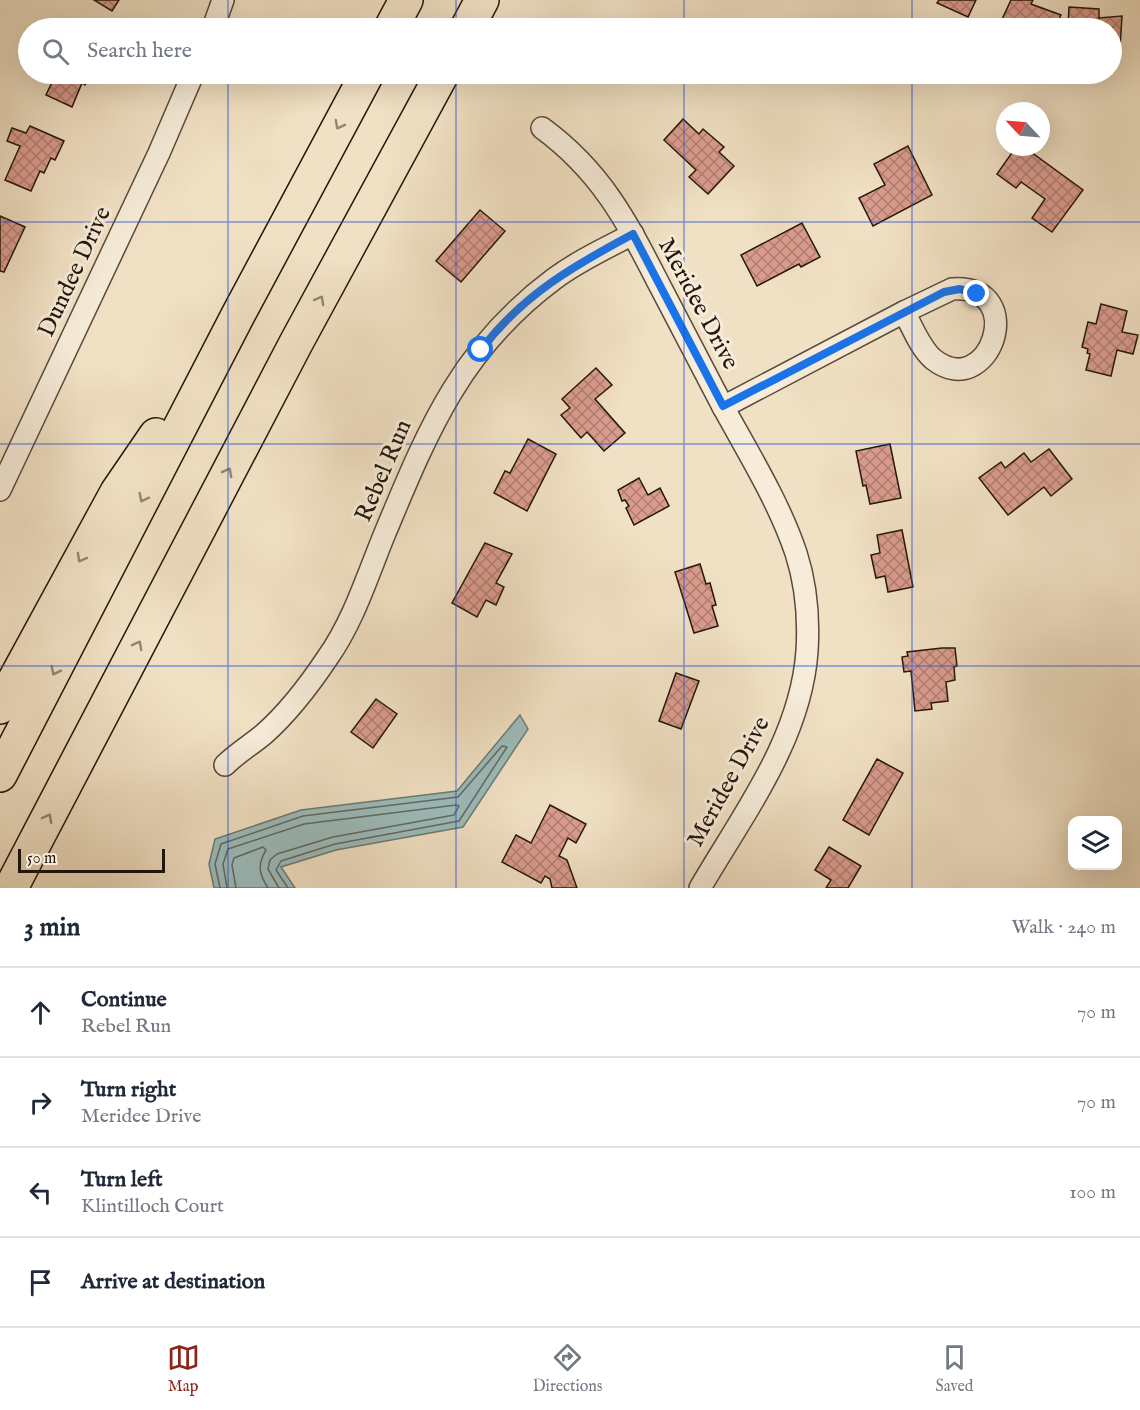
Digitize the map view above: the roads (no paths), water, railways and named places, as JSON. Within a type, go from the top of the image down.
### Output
[{"type":"highway","points":[[396,18],[406,0]]},
{"type":"highway","points":[[472,18],[482,0]]},
{"type":"highway","points":[[0,775],[238,315],[362,84]]},
{"type":"highway","points":[[11,888],[296,344],[437,84]]},
{"type":"highway","points":[[0,708],[117,492],[238,315]]},
{"type":"street","points":[[217,18],[223,0]]},
{"type":"street","name":"Dundee Drive","points":[[0,490],[159,153],[189,84]]},
{"type":"street","name":"Meridee Drive","points":[[542,128],[579,158],[614,200],[782,519],[795,552],[807,614],[807,650],[800,694],[783,745],[699,888]]},
{"type":"street","name":"Rebel Run","points":[[225,765],[284,714],[330,656],[348,623],[423,442],[444,401],[474,356],[511,316],[552,280],[574,265],[633,234]]},
{"type":"street","points":[[723,406],[904,312],[944,292],[960,289],[969,290],[981,296],[991,307],[997,324],[995,341],[986,356],[978,362],[966,367],[948,366],[925,351],[904,312]]},
{"type":"water","points":[[520,715],[528,729],[463,827],[336,850],[281,867],[295,888],[214,888],[209,864],[215,839],[301,810],[457,791]]}]
